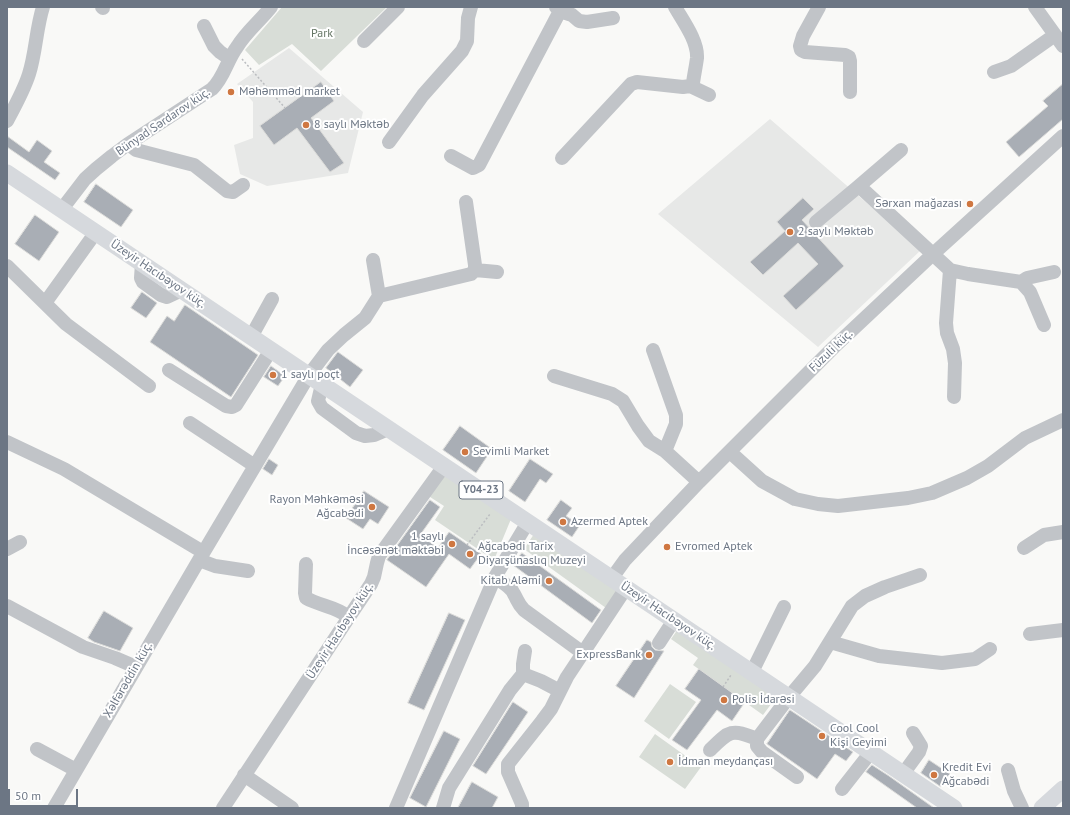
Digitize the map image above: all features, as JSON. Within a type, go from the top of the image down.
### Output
[{"type":"main road","name":"Üzeyir Hacıbəyov küç.","points":[[7,173],[954,808]]},
{"type":"main road","points":[[1042,808],[1063,789]]},
{"type":"street","points":[[7,121],[29,74],[35,47],[38,21],[43,7]]},
{"type":"street","points":[[364,41],[398,7]]},
{"type":"street","points":[[389,142],[423,95],[462,51],[467,41],[468,18],[471,7]]},
{"type":"street","points":[[675,7],[691,34],[697,57],[692,83],[690,86]]},
{"type":"street","points":[[819,7],[803,36],[800,46],[801,50],[805,52],[845,55],[849,57],[850,92]]},
{"type":"street","points":[[994,72],[1011,66],[1059,40],[1035,7]]},
{"type":"street","name":"Bünyad Sərdarov küç.","points":[[62,209],[85,179],[96,169],[128,144],[212,89],[220,80],[232,54],[243,38],[261,20],[270,8]]},
{"type":"street","points":[[451,156],[473,168],[479,165],[558,9],[572,15],[579,21],[587,22],[613,18]]},
{"type":"street","points":[[204,26],[214,46],[220,52],[232,54]]},
{"type":"street","points":[[562,158],[631,84],[637,82],[683,87],[690,86],[709,95]]},
{"type":"street","name":"Füzuli küç.","points":[[522,808],[522,804],[508,772],[508,764],[551,709],[567,677],[583,653],[619,583],[625,560],[699,482],[834,347],[933,254],[1063,136]]},
{"type":"street","points":[[128,144],[136,150],[194,165],[227,191],[233,192],[243,185]]},
{"type":"street","points":[[816,222],[901,150]]},
{"type":"street","points":[[858,186],[950,270],[1021,282],[1030,292],[1044,325]]},
{"type":"street","points":[[378,296],[471,274],[475,270],[466,202]]},
{"type":"street","points":[[45,303],[96,232]]},
{"type":"street","points":[[315,380],[328,350],[365,318],[378,296],[372,260]]},
{"type":"street","points":[[7,266],[66,324],[149,386]]},
{"type":"street","points":[[475,270],[497,272]]},
{"type":"street","points":[[950,270],[946,323],[947,333],[953,349],[955,363],[954,397]]},
{"type":"street","points":[[1021,282],[1027,278],[1054,272]]},
{"type":"street","points":[[251,337],[272,299]]},
{"type":"street","points":[[169,370],[226,406],[232,407],[236,405],[272,350]]},
{"type":"street","points":[[653,350],[676,415],[676,424],[665,451]]},
{"type":"street","points":[[554,376],[612,394],[623,401],[638,426],[650,441],[665,451],[699,482]]},
{"type":"street","name":"Xəlfərəddin küç.","points":[[54,808],[255,466],[315,380]]},
{"type":"street","points":[[730,452],[762,481],[796,499],[818,504],[838,506],[932,494],[967,478],[988,466],[1025,438],[1063,420]]},
{"type":"street","points":[[190,423],[255,466]]},
{"type":"street","points":[[7,442],[64,469],[201,556],[214,566],[248,571]]},
{"type":"street","name":"Üzeyir Hacıbəyov küç.","points":[[223,808],[371,584],[379,556],[444,466]]},
{"type":"street","points":[[396,808],[495,577],[528,522]]},
{"type":"street","points":[[1024,548],[1044,535],[1063,532]]},
{"type":"street","points":[[7,549],[20,542]]},
{"type":"street","points":[[306,564],[306,598],[336,609],[349,617]]},
{"type":"street","points":[[798,777],[762,752],[757,746],[757,739],[815,666],[852,606],[865,596],[885,587],[920,575]]},
{"type":"street","points":[[495,577],[514,592],[518,605],[583,653]]},
{"type":"street","points":[[7,606],[83,647],[136,667]]},
{"type":"street","points":[[752,672],[784,607]]},
{"type":"street","points":[[659,643],[674,620]]},
{"type":"street","points":[[1030,634],[1063,630]]},
{"type":"street","points":[[830,642],[880,656],[942,663],[975,659],[990,649]]},
{"type":"street","points":[[442,808],[449,788],[510,690],[523,674],[525,651]]},
{"type":"street","points":[[523,674],[560,691]]},
{"type":"street","points":[[710,750],[722,737],[736,732],[757,739]]},
{"type":"street","points":[[903,774],[919,752],[921,746],[913,733]]},
{"type":"street","points":[[37,749],[76,770]]},
{"type":"street","points":[[842,789],[871,752]]},
{"type":"street","points":[[1008,770],[1014,791],[1022,808]]},
{"type":"street","points":[[244,775],[292,808]]},
{"type":"path","points":[[232,54],[285,108]]},
{"type":"path","points":[[468,545],[498,502]]},
{"type":"shaded area","name":"8 saylı Məktəb","points":[[289,48],[363,112],[348,173],[267,186],[240,174],[234,145],[253,138],[253,102],[237,84]]},
{"type":"shaded area","name":"2 saylı Məktəb","points":[[770,119],[921,250],[818,347],[658,214]]},
{"type":"green space","name":"Park","points":[[282,7],[387,7],[321,71],[292,44],[259,65],[245,50]]},
{"type":"green space","points":[[442,474],[511,519],[494,560],[435,520],[444,506],[427,495]]},
{"type":"green space","points":[[534,534],[618,590],[606,608],[524,549]]},
{"type":"green space","points":[[678,629],[777,696],[763,715],[693,665],[698,658],[671,639]]},
{"type":"green space","points":[[670,684],[696,702],[669,739],[644,721]]},
{"type":"green space","name":"İdman meydançası","points":[[655,734],[701,767],[685,789],[639,757]]},
{"type":"building","points":[[321,82],[334,101],[311,118],[344,163],[330,172],[297,128],[274,145],[260,126]]},
{"type":"building","points":[[1063,84],[1063,119],[1019,157],[1006,142],[1048,106],[1043,101]]},
{"type":"building","points":[[7,136],[29,152],[37,140],[52,151],[44,162],[60,173],[55,180],[7,147]]},
{"type":"building","points":[[96,184],[133,210],[121,227],[84,202]]},
{"type":"building","points":[[803,198],[814,209],[802,220],[844,266],[796,310],[783,296],[818,264],[798,243],[763,275],[750,262],[785,231],[777,222]]},
{"type":"building","points":[[35,215],[59,232],[39,261],[15,244]]},
{"type":"building","points":[[142,292],[157,303],[146,318],[131,308]]},
{"type":"building","points":[[185,305],[258,355],[231,397],[150,342],[167,316],[174,321]]},
{"type":"building","points":[[338,352],[363,370],[350,387],[326,368]]},
{"type":"building","points":[[271,366],[285,376],[278,386],[264,377]]},
{"type":"building","points":[[460,426],[492,449],[476,473],[443,450]]},
{"type":"building","points":[[269,459],[278,465],[272,475],[263,469]]},
{"type":"building","points":[[530,459],[553,474],[546,483],[540,479],[525,502],[509,491]]},
{"type":"building","points":[[364,491],[389,507],[378,524],[370,519],[363,529],[346,518]]},
{"type":"building","points":[[430,500],[440,507],[420,535],[438,548],[449,532],[481,554],[470,569],[449,554],[426,587],[387,560]]},
{"type":"building","points":[[561,500],[572,508],[566,516],[580,525],[572,537],[547,520]]},
{"type":"building","points":[[522,553],[601,610],[592,623],[513,565]]},
{"type":"building","points":[[104,611],[133,628],[120,651],[94,642],[88,638]]},
{"type":"building","points":[[449,613],[465,620],[424,710],[408,703]]},
{"type":"building","points":[[647,640],[651,642],[652,647],[655,650],[664,651],[634,698],[616,686]]},
{"type":"building","points":[[699,669],[745,702],[732,721],[717,710],[687,750],[672,740],[701,700],[685,689]]},
{"type":"building","points":[[513,702],[528,712],[486,774],[473,766]]},
{"type":"building","points":[[790,710],[853,752],[846,761],[835,754],[817,779],[767,744]]},
{"type":"building","points":[[444,731],[460,739],[426,807],[410,798]]},
{"type":"building","points":[[929,760],[950,774],[941,787],[921,773]]},
{"type":"building","points":[[872,765],[934,808],[917,808],[866,772]]},
{"type":"building","points":[[472,782],[498,797],[492,808],[458,808]]},
{"type":"place","name":"Məhəmməd market","points":[[231,92]]},
{"type":"place","name":"8 saylı Məktəb","points":[[306,125]]},
{"type":"place","name":"Sərxan mağazası","points":[[970,204]]},
{"type":"place","name":"2 saylı Məktəb","points":[[790,232]]},
{"type":"place","name":"1 saylı poçt","points":[[273,375]]},
{"type":"place","name":"Sevimli Market","points":[[465,452]]},
{"type":"place","name":"Rayon Məhkəməsi Ağcabədi","points":[[372,507]]},
{"type":"place","name":"Azermed Aptek","points":[[563,522]]},
{"type":"place","name":"1 saylı İncəsənət məktəbi","points":[[452,544]]},
{"type":"place","name":"Evromed Aptek","points":[[667,547]]},
{"type":"place","name":"Ağcabədi Tarix Diyarşünaslıq Muzeyi","points":[[470,554]]},
{"type":"place","name":"Kitab Aləmi","points":[[549,581]]},
{"type":"place","name":"ExpressBank","points":[[649,655]]},
{"type":"place","name":"Polis İdarəsi","points":[[724,700]]},
{"type":"place","name":"Cool Cool Kişi Geyimi","points":[[822,736]]},
{"type":"place","name":"İdman meydançası","points":[[670,762]]},
{"type":"place","name":"Kredit Evi Ağcabədi","points":[[934,775]]}]
